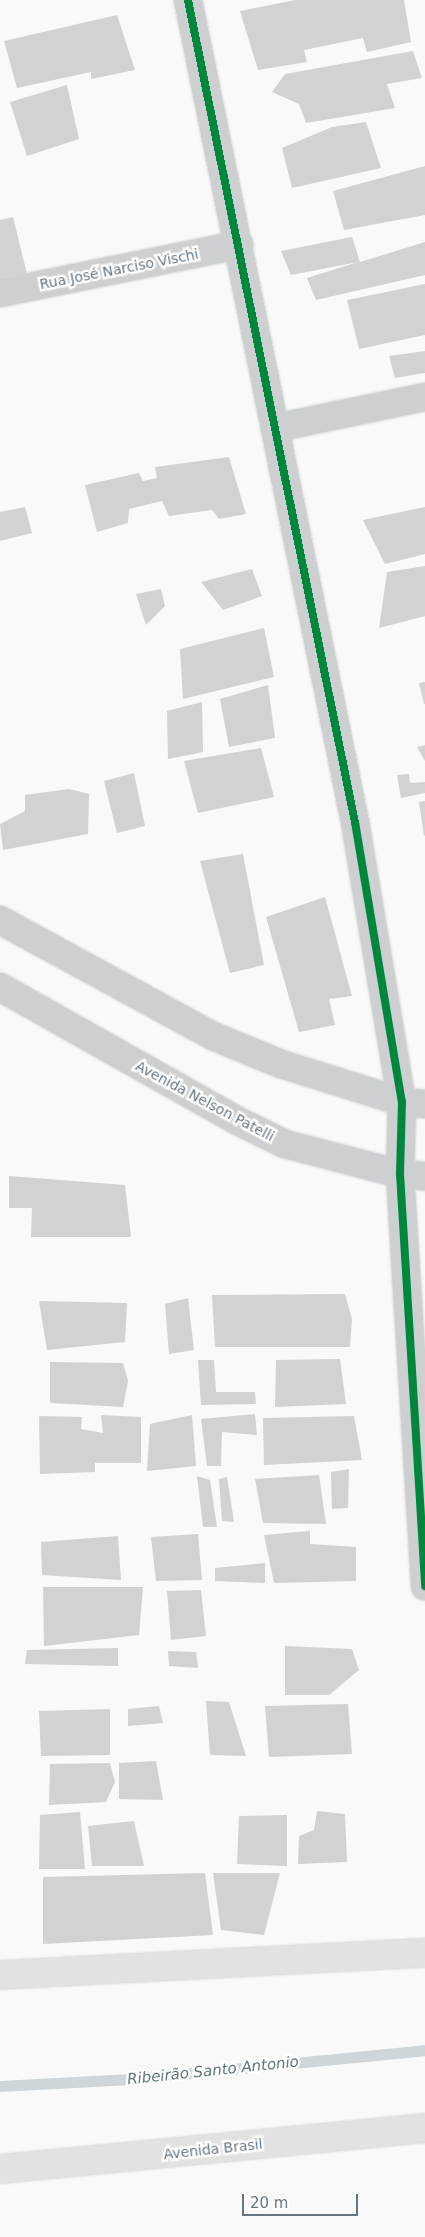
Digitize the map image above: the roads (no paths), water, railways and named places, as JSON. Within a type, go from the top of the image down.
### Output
[{"type":"main road","points":[[0,1974],[425,1953]]},
{"type":"main road","name":"Avenida Brasil","points":[[0,2169],[425,2128]]},
{"type":"street","points":[[188,0],[414,1103],[412,1175],[425,1586]]},
{"type":"street","name":"Rua José Narciso Vischi","points":[[0,293],[239,245]]},
{"type":"street","points":[[275,428],[425,397]]},
{"type":"street","points":[[0,920],[213,1036],[281,1064],[414,1103]]},
{"type":"street","name":"Avenida Nelson Patelli","points":[[0,987],[238,1121],[285,1144],[412,1175]]},
{"type":"waterway","name":"Ribeirão Santo Antonio","points":[[0,2086],[131,2079],[425,2050]]}]
